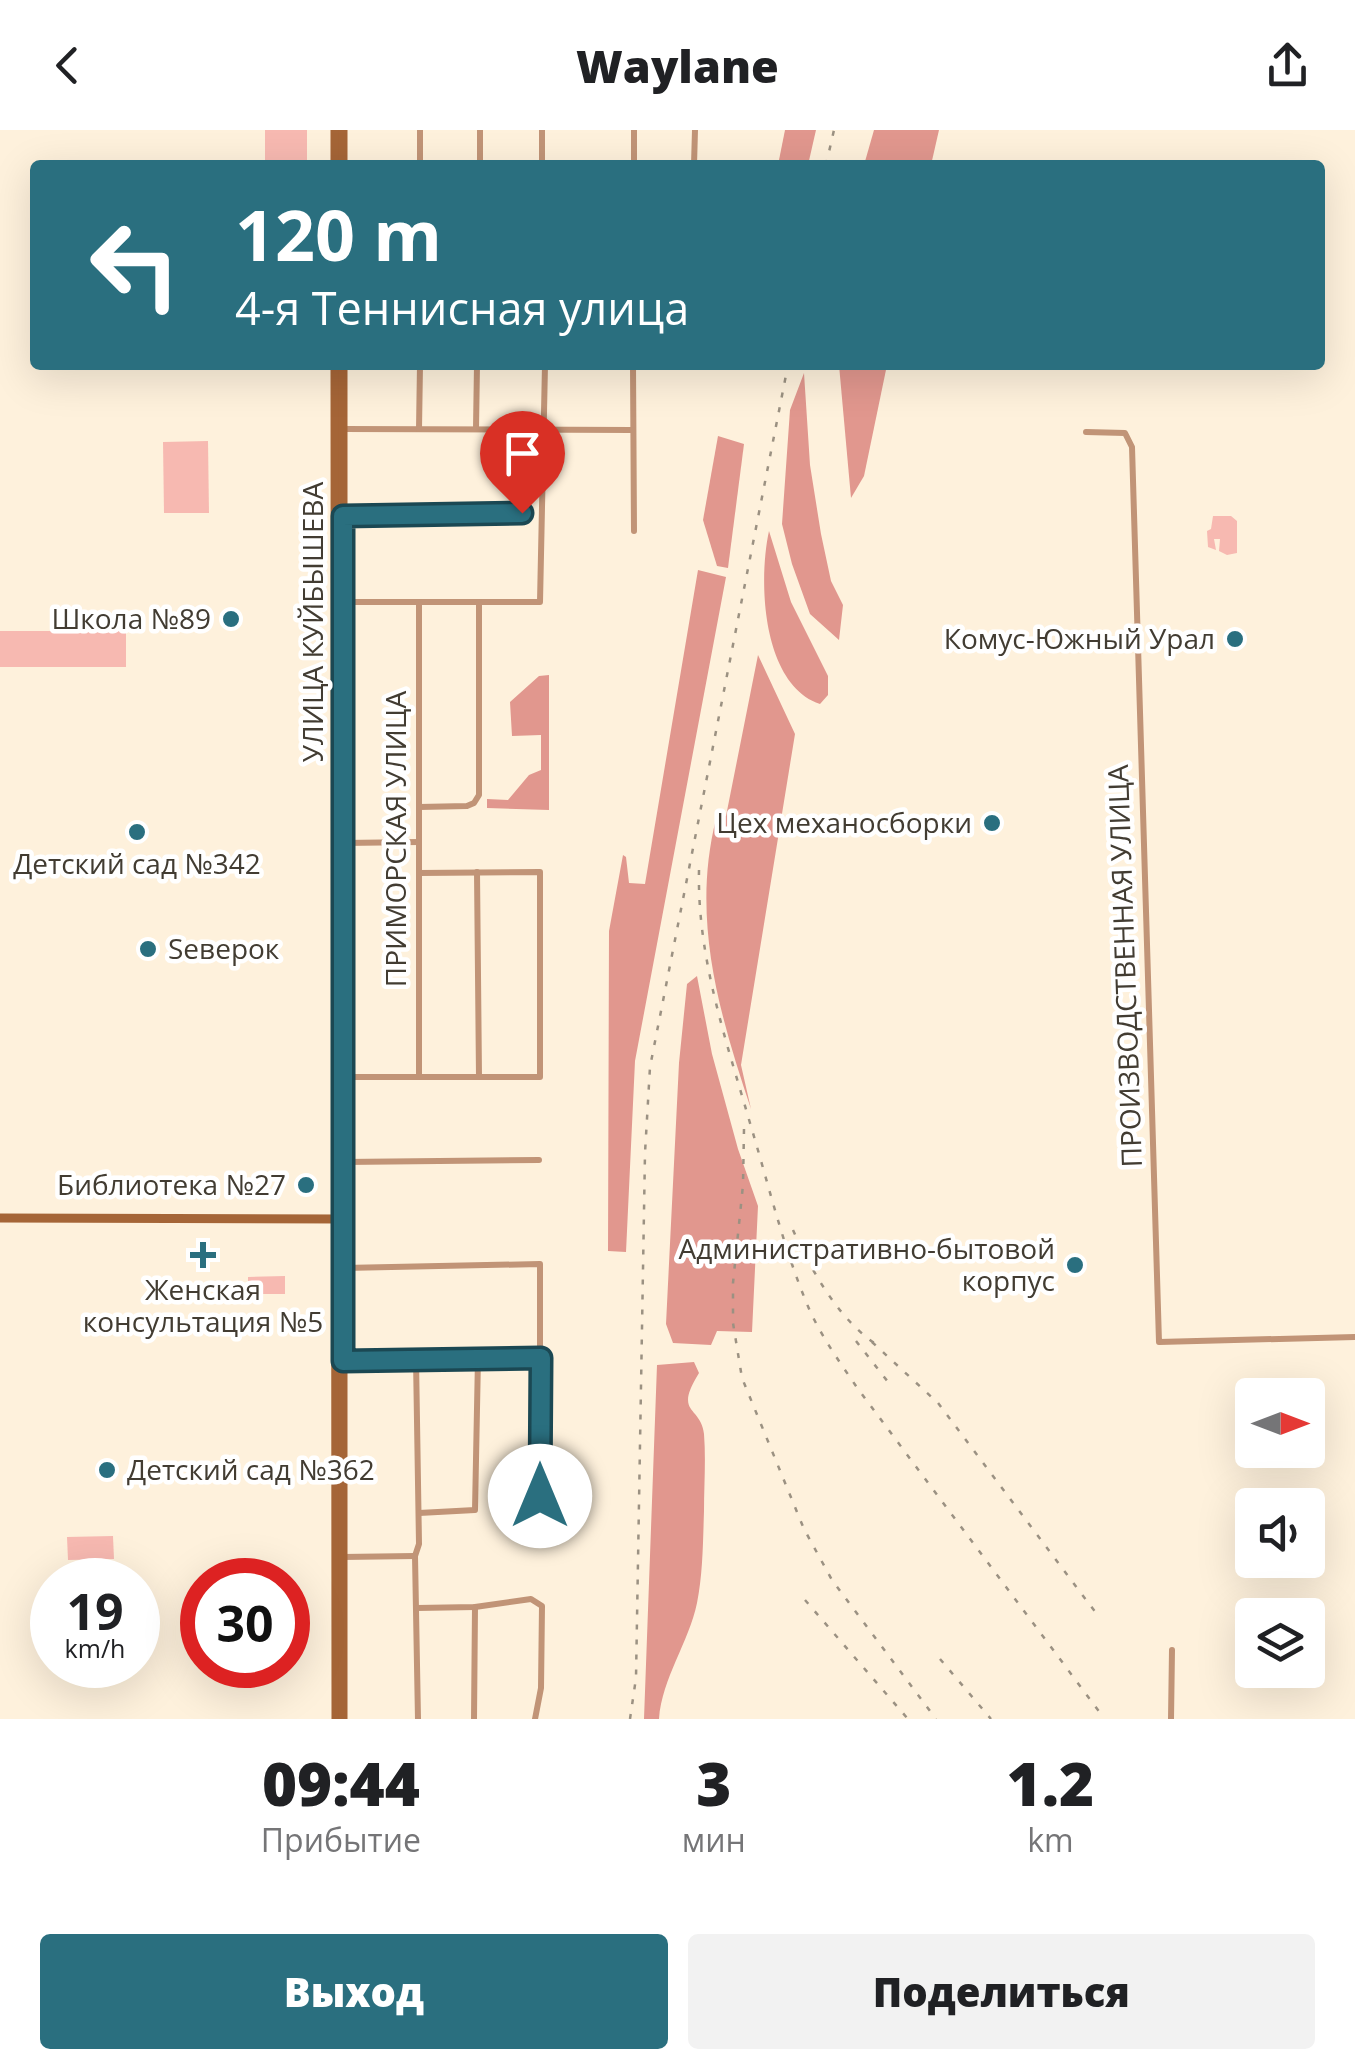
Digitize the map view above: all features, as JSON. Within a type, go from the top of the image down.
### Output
[{"type":"main road","points":[[335,130],[335,160]]},
{"type":"main road","points":[[343,130],[343,160]]},
{"type":"main road","name":"УЛИЦА КУЙБЫШЕВА","points":[[335,370],[339,429]]},
{"type":"main road","name":"УЛИЦА КУЙБЫШЕВА","points":[[339,1719],[339,429],[343,370]]},
{"type":"main road","name":"УЛИЦА КУЙБЫШЕВА","points":[[340,1077],[344,1162],[340,1361]]},
{"type":"main road","points":[[0,1218],[340,1219]]},
{"type":"street","points":[[420,130],[420,160]]},
{"type":"street","points":[[480,130],[480,160]]},
{"type":"street","points":[[542,130],[542,160]]},
{"type":"street","points":[[634,130],[634,160]]},
{"type":"street","points":[[694,130],[694,160]]},
{"type":"street","points":[[420,370],[420,428]]},
{"type":"street","points":[[476,428],[478,370]]},
{"type":"street","points":[[340,602],[540,602],[546,370]]},
{"type":"street","points":[[633,370],[634,532]]},
{"type":"street","points":[[339,429],[632,430]]},
{"type":"street","name":"ПРОИЗВОДСТВЕННАЯ УЛИЦА","points":[[1086,432],[1125,434],[1132,448],[1159,1342],[1355,1337]]},
{"type":"street","points":[[339,516],[522,513]]},
{"type":"street","name":"ПРИМОРСКАЯ УЛИЦА","points":[[419,602],[419,1077]]},
{"type":"street","points":[[419,807],[467,806],[479,794],[479,602]]},
{"type":"street","points":[[340,842],[419,842]]},
{"type":"street","points":[[477,872],[479,1077]]},
{"type":"street","points":[[340,1077],[540,1077],[540,872],[419,873]]},
{"type":"street","points":[[344,1162],[539,1160]]},
{"type":"street","points":[[344,1268],[540,1264],[540,1496]]},
{"type":"street","points":[[419,1514],[475,1510],[478,1358]]},
{"type":"street","points":[[340,1361],[541,1358]]},
{"type":"street","points":[[416,1359],[419,1544],[414,1556],[418,1719]]},
{"type":"street","points":[[339,1557],[414,1556]]},
{"type":"street","points":[[417,1608],[475,1607],[530,1599],[542,1606],[541,1688],[535,1719]]},
{"type":"street","points":[[474,1719],[475,1607]]},
{"type":"street","points":[[1171,1719],[1172,1650]]},
{"type":"shaded area","points":[[265,130],[307,130],[307,160],[265,160]]},
{"type":"shaded area","points":[[785,130],[816,130],[809,160],[779,160]]},
{"type":"shaded area","points":[[874,130],[939,130],[932,160],[865,160]]},
{"type":"shaded area","points":[[839,370],[886,370],[864,476],[851,498]]},
{"type":"shaded area","points":[[804,373],[810,465],[821,534],[831,581],[843,605],[839,640],[810,614],[782,524],[790,410]]},
{"type":"shaded area","points":[[718,436],[744,444],[728,568],[717,566],[703,520]]},
{"type":"shaded area","points":[[208,441],[209,513],[164,513],[163,442]]},
{"type":"shaded area","points":[[1213,516],[1231,516],[1237,521],[1237,553],[1227,555],[1219,551],[1220,539],[1214,539],[1216,550],[1208,547],[1207,531]]},
{"type":"shaded area","points":[[769,531],[791,602],[828,676],[828,695],[820,704],[801,693],[786,676],[775,654],[765,602]]},
{"type":"shaded area","points":[[698,570],[726,577],[635,1061],[626,1252],[608,1251],[609,931],[623,855],[629,883],[645,884]]},
{"type":"shaded area","points":[[0,631],[126,631],[126,667],[0,667]]},
{"type":"shaded area","points":[[758,655],[795,734],[741,1065],[751,1109],[719,1001],[706,893],[716,819],[726,816]]},
{"type":"shaded area","points":[[549,675],[549,810],[487,808],[487,799],[508,800],[529,775],[541,770],[541,735],[512,736],[510,702],[539,676]]},
{"type":"shaded area","points":[[697,976],[712,1054],[758,1206],[752,1332],[717,1331],[711,1345],[673,1343],[666,1324],[679,1063],[687,984]]},
{"type":"shaded area","points":[[285,1276],[285,1294],[248,1294],[248,1277]]},
{"type":"shaded area","points":[[694,1362],[699,1373],[688,1403],[702,1425],[705,1453],[699,1592],[665,1689],[659,1719],[644,1719],[657,1365]]},
{"type":"shaded area","points":[[113,1536],[114,1558],[68,1558],[67,1537]]},
{"type":"railway","points":[[827,160],[834,130]]},
{"type":"railway","points":[[630,1719],[636,1678],[645,1153],[650,1067],[787,370]]},
{"type":"railway","points":[[699,870],[703,935],[715,998],[777,1218],[810,1311],[858,1389],[1101,1714]]},
{"type":"railway","points":[[744,1129],[733,1283],[733,1323],[742,1378],[804,1529],[832,1580],[936,1719]]},
{"type":"railway","points":[[793,1230],[809,1263],[841,1311],[882,1348]]},
{"type":"railway","points":[[856,1341],[892,1387]]},
{"type":"railway","points":[[872,1342],[938,1403],[1099,1617]]},
{"type":"railway","points":[[805,1600],[908,1719]]},
{"type":"railway","points":[[940,1659],[991,1719]]},
{"type":"place","name":"Школа №89","points":[[231,619]]},
{"type":"place","name":"Комус-Южный Урал","points":[[1235,639]]},
{"type":"place","name":"Цех механосборки","points":[[992,823]]},
{"type":"place","name":"Детский сад №342","points":[[137,832]]},
{"type":"place","name":"Sеверок","points":[[148,949]]},
{"type":"place","name":"Библиотека №27","points":[[306,1185]]},
{"type":"place","name":"Женская консультация №5","points":[[203,1255]]},
{"type":"place","name":"Административно-бытовой корпус","points":[[1075,1265]]},
{"type":"place","name":"Детский сад №362","points":[[107,1470]]},
{"type":"route","points":[[522,513],[343,516],[343,1361],[541,1358],[540,1496]]}]
